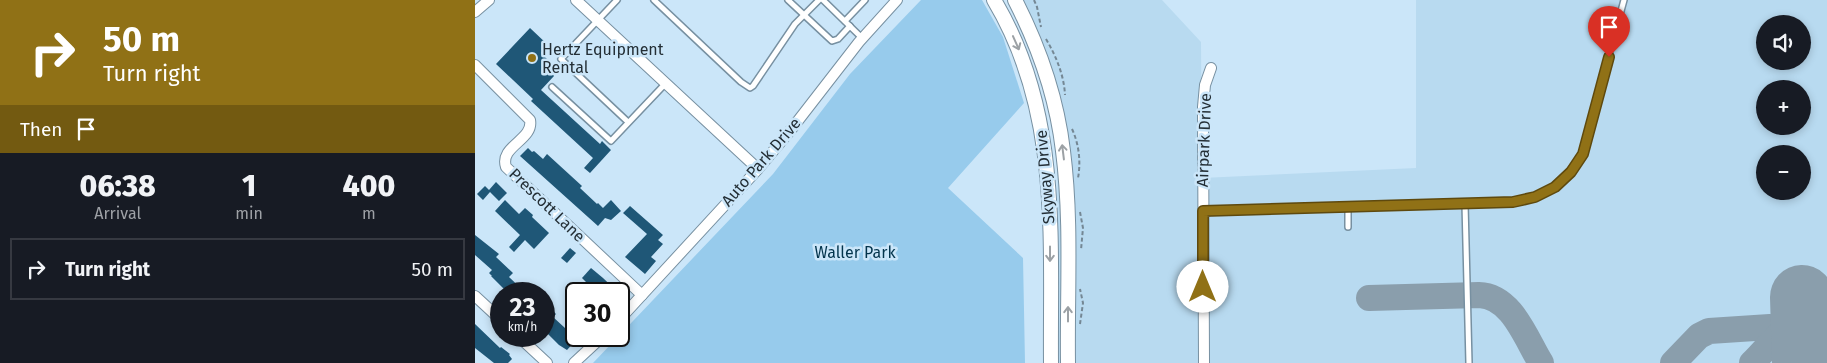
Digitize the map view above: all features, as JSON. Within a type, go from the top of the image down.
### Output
[{"type":"main road","name":"Skyway Drive","points":[[994,0],[1018,46],[1040,118],[1050,203],[1051,363]]},
{"type":"main road","name":"Skyway Drive","points":[[1015,0],[1028,24],[1049,82],[1063,150],[1067,206],[1068,363]]},
{"type":"street","points":[[475,12],[489,0]]},
{"type":"street","points":[[576,0],[758,169]]},
{"type":"street","name":"Auto Park Drive","points":[[630,308],[758,169],[862,38],[897,0]]},
{"type":"street","name":"Prescott Lane","points":[[475,65],[530,120],[529,130],[506,154],[504,160],[506,167],[642,295]]},
{"type":"street","name":"Airpark Drive","points":[[1203,363],[1203,107],[1205,85],[1211,68]]},
{"type":"street","points":[[475,296],[490,310]]},
{"type":"street","points":[[530,347],[547,363]]},
{"type":"street","points":[[574,363],[591,347]]},
{"type":"lane","points":[[617,0],[561,59],[628,122]]},
{"type":"lane","points":[[654,0],[741,82],[750,88],[795,24],[819,0]]},
{"type":"lane","points":[[788,0],[832,41],[838,39],[850,26]]},
{"type":"lane","points":[[823,0],[862,38]]},
{"type":"lane","points":[[845,22],[865,0]]},
{"type":"lane","points":[[1203,211],[1513,202],[1535,197],[1555,187],[1571,172],[1583,154],[1624,0]]},
{"type":"lane","points":[[552,87],[611,141],[666,83]]},
{"type":"lane","points":[[1465,204],[1469,363]]},
{"type":"lane","points":[[1347,207],[1348,227]]},
{"type":"shaded area","points":[[1018,0],[1162,0],[1201,42],[1202,178],[1416,168],[1416,0],[1827,0],[1827,363],[1055,363],[1058,144]]},
{"type":"green space","name":"Waller Park","points":[[921,0],[982,0],[1003,37],[1024,103],[948,188],[1023,258],[1025,363],[593,363],[608,347],[630,347],[630,324],[773,174],[850,74]]},
{"type":"building","points":[[530,28],[548,45],[541,53],[551,63],[547,68],[554,76],[541,90],[600,144],[602,141],[611,150],[590,173],[584,168],[593,158],[531,101],[533,99],[496,64]]},
{"type":"building","points":[[528,148],[543,159],[547,154],[582,186],[580,188],[597,204],[603,208],[611,200],[621,211],[611,220],[605,218],[598,226],[520,156]]},
{"type":"building","points":[[496,182],[507,193],[499,201],[490,192],[483,200],[477,194],[485,186],[489,190]]},
{"type":"building","points":[[505,200],[519,214],[525,208],[549,233],[534,249],[525,240],[514,252],[509,247],[520,235],[495,211]]},
{"type":"building","points":[[630,206],[663,235],[658,240],[663,244],[651,257],[656,261],[645,274],[625,257],[647,234],[623,213]]},
{"type":"building","points":[[475,235],[499,254],[496,257],[513,273],[509,277],[514,282],[497,282],[489,273],[492,270],[475,255]]},
{"type":"building","points":[[570,248],[576,253],[567,263],[561,258]]},
{"type":"building","points":[[591,268],[607,282],[586,282],[582,278]]},
{"type":"building","points":[[555,319],[565,328],[565,347],[570,347],[567,350],[555,341]]},
{"type":"building","points":[[475,324],[490,338],[490,347],[501,347],[510,354],[512,359],[508,363],[494,363],[475,348]]},
{"type":"taxiway","points":[[1369,298],[1479,295],[1491,297],[1501,303],[1517,320],[1541,363]]},
{"type":"taxiway","points":[[1752,363],[1794,321],[1815,310],[1827,307]]},
{"type":"taxiway","points":[[1673,363],[1699,336],[1709,331],[1770,327],[1786,335],[1804,361]]},
{"type":"runway","points":[[1802,297],[1804,363]]},
{"type":"place","name":"Hertz Equipment Rental","points":[[532,58]]},
{"type":"route","points":[[1203,287],[1203,211],[1513,202],[1535,197],[1555,187],[1571,172],[1583,154],[1609,57]]}]
